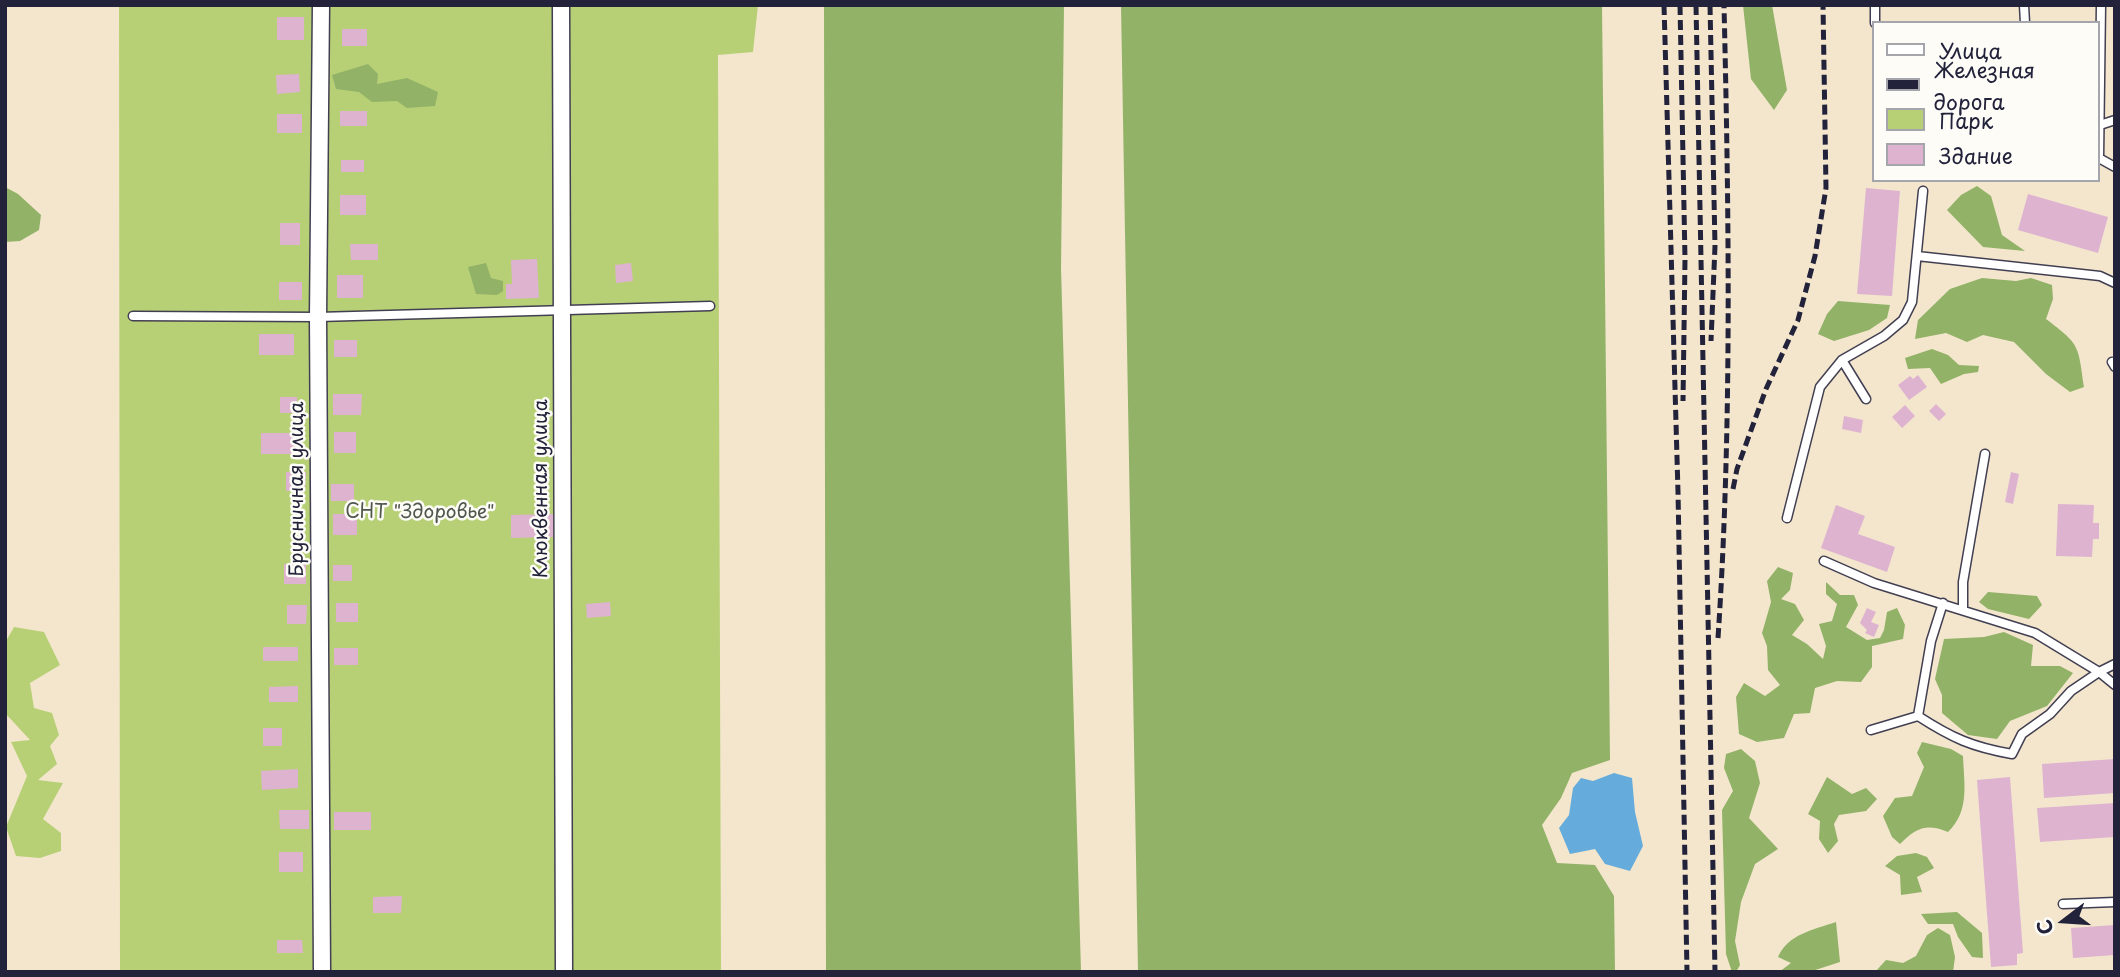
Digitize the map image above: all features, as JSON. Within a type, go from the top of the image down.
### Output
[{"type":"street","name":"Брусничная улица","points":[[320,5],[318,317],[322,972]]},
{"type":"street","name":"Клюквенная улица","points":[[561,5],[564,972]]},
{"type":"lane","points":[[2099,142],[2101,5]]},
{"type":"lane","points":[[2100,125],[2115,120]]},
{"type":"lane","points":[[2099,159],[2115,167]]},
{"type":"lane","points":[[1787,518],[1820,387],[1842,360],[1884,336],[1903,320],[1912,302],[1923,191]]},
{"type":"lane","points":[[1917,256],[2100,276],[2115,283]]},
{"type":"lane","points":[[133,316],[318,317],[710,306]]},
{"type":"lane","points":[[1842,360],[1866,399]]},
{"type":"lane","points":[[1963,609],[1963,582],[1985,454]]},
{"type":"lane","points":[[1824,561],[1874,583],[2035,633],[2099,672],[2115,685]]},
{"type":"lane","points":[[1918,716],[1931,641],[1943,603]]},
{"type":"lane","points":[[1871,730],[1918,716],[1950,737],[1983,749],[2012,754],[2022,734],[2050,714],[2071,691],[2115,664]]},
{"type":"lane","points":[[2063,904],[2115,902]]},
{"type":"green space","name":"СНТ \"Здоровье\"","points":[[119,5],[758,5],[753,52],[718,55],[721,972],[120,972]]},
{"type":"green space","points":[[824,5],[1064,5],[1061,268],[1081,972],[826,972]]},
{"type":"green space","points":[[1121,5],[1602,5],[1610,760],[1572,773],[1561,798],[1542,825],[1557,863],[1595,865],[1614,896],[1615,972],[1138,972]]},
{"type":"green space","points":[[1743,5],[1772,5],[1787,90],[1774,110],[1751,79]]},
{"type":"green space","points":[[368,64],[378,74],[377,84],[407,78],[438,92],[435,106],[407,108],[397,101],[372,102],[359,92],[336,89],[332,75]]},
{"type":"green space","points":[[1977,186],[1991,196],[2002,235],[2025,251],[1983,247],[1947,210],[1961,195]]},
{"type":"green space","points":[[5,187],[18,194],[41,215],[39,230],[20,241],[5,242]]},
{"type":"green space","points":[[486,263],[491,278],[503,281],[503,291],[497,295],[476,294],[468,267]]},
{"type":"green space","points":[[1982,278],[2016,281],[2031,278],[2052,285],[2053,299],[2046,319],[2076,347],[2084,387],[2070,392],[2046,374],[2014,342],[1983,335],[1967,342],[1946,333],[1915,339],[1918,320],[1950,289]]},
{"type":"green space","points":[[1838,301],[1890,305],[1887,318],[1869,330],[1834,341],[1818,334],[1827,314]]},
{"type":"green space","points":[[1932,349],[1948,355],[1959,365],[1979,366],[1978,372],[1964,374],[1941,384],[1930,368],[1908,369],[1905,358]]},
{"type":"green space","points":[[1778,567],[1793,573],[1790,590],[1781,599],[1795,604],[1804,620],[1792,635],[1823,659],[1826,646],[1819,624],[1832,621],[1837,604],[1826,594],[1826,582],[1840,595],[1854,595],[1858,605],[1846,627],[1867,640],[1880,638],[1887,612],[1897,608],[1905,625],[1903,639],[1872,646],[1872,667],[1861,682],[1837,681],[1815,688],[1810,713],[1794,714],[1784,738],[1757,742],[1739,734],[1736,697],[1744,683],[1765,696],[1780,685],[1768,670],[1767,646],[1762,633],[1771,602],[1767,581]]},
{"type":"green space","points":[[1988,592],[2037,596],[2042,605],[2029,619],[1988,609],[1979,602]]},
{"type":"green space","points":[[14,627],[44,632],[60,665],[30,683],[34,708],[52,713],[59,735],[50,746],[57,764],[38,780],[63,783],[43,819],[61,833],[61,851],[40,858],[16,856],[6,827],[27,776],[11,742],[30,740],[5,713],[5,643]]},
{"type":"green space","points":[[2004,632],[2033,645],[2031,666],[2060,666],[2073,673],[2047,706],[2010,721],[1997,739],[1968,735],[1942,713],[1942,695],[1935,679],[1944,639],[1984,637]]},
{"type":"green space","points":[[1922,742],[1951,749],[1963,756],[1963,806],[1948,832],[1933,828],[1922,829],[1900,844],[1892,837],[1883,816],[1895,798],[1912,796],[1924,767],[1917,753]]},
{"type":"green space","points":[[1741,749],[1755,761],[1760,783],[1749,818],[1778,849],[1755,864],[1741,902],[1735,941],[1740,965],[1736,972],[1732,972],[1726,954],[1722,810],[1733,791],[1724,768],[1726,754]]},
{"type":"green space","points":[[1827,777],[1852,794],[1866,788],[1877,799],[1866,811],[1839,815],[1834,824],[1838,841],[1828,853],[1819,839],[1820,821],[1808,814]]},
{"type":"green space","points":[[1916,853],[1927,857],[1934,868],[1917,877],[1922,892],[1901,895],[1900,875],[1885,866],[1897,856]]},
{"type":"green space","points":[[1957,912],[1982,933],[1983,958],[1972,957],[1958,937],[1953,924],[1928,924],[1921,914]]},
{"type":"green space","points":[[1836,922],[1840,962],[1809,972],[1779,972],[1791,963],[1778,957],[1788,943],[1802,934]]},
{"type":"green space","points":[[1938,928],[1950,935],[1955,957],[1953,972],[1875,972],[1886,960],[1903,963],[1916,956],[1927,935]]},
{"type":"water","points":[[1614,773],[1632,778],[1635,812],[1643,846],[1630,871],[1605,864],[1595,849],[1570,854],[1559,828],[1569,815],[1573,788],[1581,778],[1593,781]]},
{"type":"building","points":[[277,17],[304,17],[304,40],[277,40]]},
{"type":"building","points":[[342,29],[367,29],[367,46],[342,46]]},
{"type":"building","points":[[299,74],[300,92],[277,94],[276,75]]},
{"type":"building","points":[[340,111],[367,111],[367,126],[340,126]]},
{"type":"building","points":[[277,114],[302,114],[302,133],[277,133]]},
{"type":"building","points":[[341,160],[364,160],[364,172],[341,172]]},
{"type":"building","points":[[1866,188],[1900,191],[1892,296],[1857,294]]},
{"type":"building","points":[[2028,194],[2108,217],[2098,253],[2018,230]]},
{"type":"building","points":[[340,195],[366,195],[366,215],[340,215]]},
{"type":"building","points":[[280,223],[300,223],[300,245],[280,245]]},
{"type":"building","points":[[350,244],[378,244],[378,260],[351,260]]},
{"type":"building","points":[[537,259],[539,298],[506,299],[506,284],[512,284],[511,260]]},
{"type":"building","points":[[631,263],[633,281],[616,283],[615,265]]},
{"type":"building","points":[[337,275],[363,275],[363,298],[337,298]]},
{"type":"building","points":[[279,282],[302,282],[302,300],[279,300]]},
{"type":"building","points":[[259,334],[294,334],[294,355],[259,355]]},
{"type":"building","points":[[334,340],[357,340],[357,357],[334,357]]},
{"type":"building","points":[[1918,375],[1927,387],[1909,400],[1898,385],[1910,376],[1913,379]]},
{"type":"building","points":[[333,394],[362,394],[361,415],[333,415]]},
{"type":"building","points":[[280,397],[297,397],[297,413],[280,413]]},
{"type":"building","points":[[1936,404],[1946,414],[1939,421],[1929,411]]},
{"type":"building","points":[[1905,405],[1915,416],[1902,428],[1892,417]]},
{"type":"building","points":[[1844,416],[1863,420],[1861,433],[1842,429]]},
{"type":"building","points":[[334,432],[356,432],[356,453],[334,453]]},
{"type":"building","points":[[261,433],[295,433],[295,454],[261,454]]},
{"type":"building","points":[[286,472],[306,472],[305,491],[286,491]]},
{"type":"building","points":[[2011,472],[2019,474],[2013,504],[2005,502]]},
{"type":"building","points":[[331,484],[354,484],[354,501],[331,501]]},
{"type":"building","points":[[2058,504],[2094,505],[2093,523],[2099,523],[2099,539],[2093,539],[2092,557],[2056,556]]},
{"type":"building","points":[[1836,505],[1865,516],[1858,534],[1895,547],[1887,572],[1821,548]]},
{"type":"building","points":[[333,514],[357,514],[357,535],[333,535]]},
{"type":"building","points":[[553,514],[553,537],[511,538],[511,515]]},
{"type":"building","points":[[284,564],[306,564],[306,584],[284,584]]},
{"type":"building","points":[[333,565],[352,565],[352,581],[333,581]]},
{"type":"building","points":[[610,602],[611,616],[587,618],[586,604]]},
{"type":"building","points":[[336,603],[358,603],[358,622],[336,622]]},
{"type":"building","points":[[287,605],[307,605],[306,624],[287,624]]},
{"type":"building","points":[[1867,608],[1876,612],[1871,622],[1879,625],[1874,637],[1865,633],[1867,630],[1860,623]]},
{"type":"building","points":[[263,647],[298,647],[298,661],[263,661]]},
{"type":"building","points":[[334,648],[358,648],[358,665],[334,665]]},
{"type":"building","points":[[298,686],[298,702],[269,702],[269,687]]},
{"type":"building","points":[[263,728],[282,728],[282,746],[263,746]]},
{"type":"building","points":[[2115,759],[2115,793],[2044,798],[2042,764]]},
{"type":"building","points":[[298,769],[298,788],[262,790],[261,771]]},
{"type":"building","points":[[2010,777],[2023,953],[2017,954],[2017,965],[1991,967],[1977,780]]},
{"type":"building","points":[[2115,803],[2115,837],[2040,842],[2037,808]]},
{"type":"building","points":[[279,810],[309,810],[309,829],[280,829]]},
{"type":"building","points":[[334,812],[371,812],[371,830],[334,830]]},
{"type":"building","points":[[279,852],[303,852],[303,872],[279,872]]},
{"type":"building","points":[[402,896],[401,913],[373,913],[373,897]]},
{"type":"building","points":[[2115,925],[2115,955],[2073,958],[2071,928]]},
{"type":"building","points":[[277,940],[302,940],[303,953],[277,953]]},
{"type":"railway","points":[[1664,5],[1678,492],[1687,972]]},
{"type":"railway","points":[[1680,5],[1685,259],[1683,401]]},
{"type":"railway","points":[[1696,5],[1715,972]]},
{"type":"railway","points":[[1710,5],[1715,246],[1711,341]]},
{"type":"railway","points":[[1718,638],[1726,480],[1728,322],[1724,5]]},
{"type":"railway","points":[[1733,489],[1737,469],[1766,389],[1798,320],[1815,256],[1826,188],[1823,5]]}]
